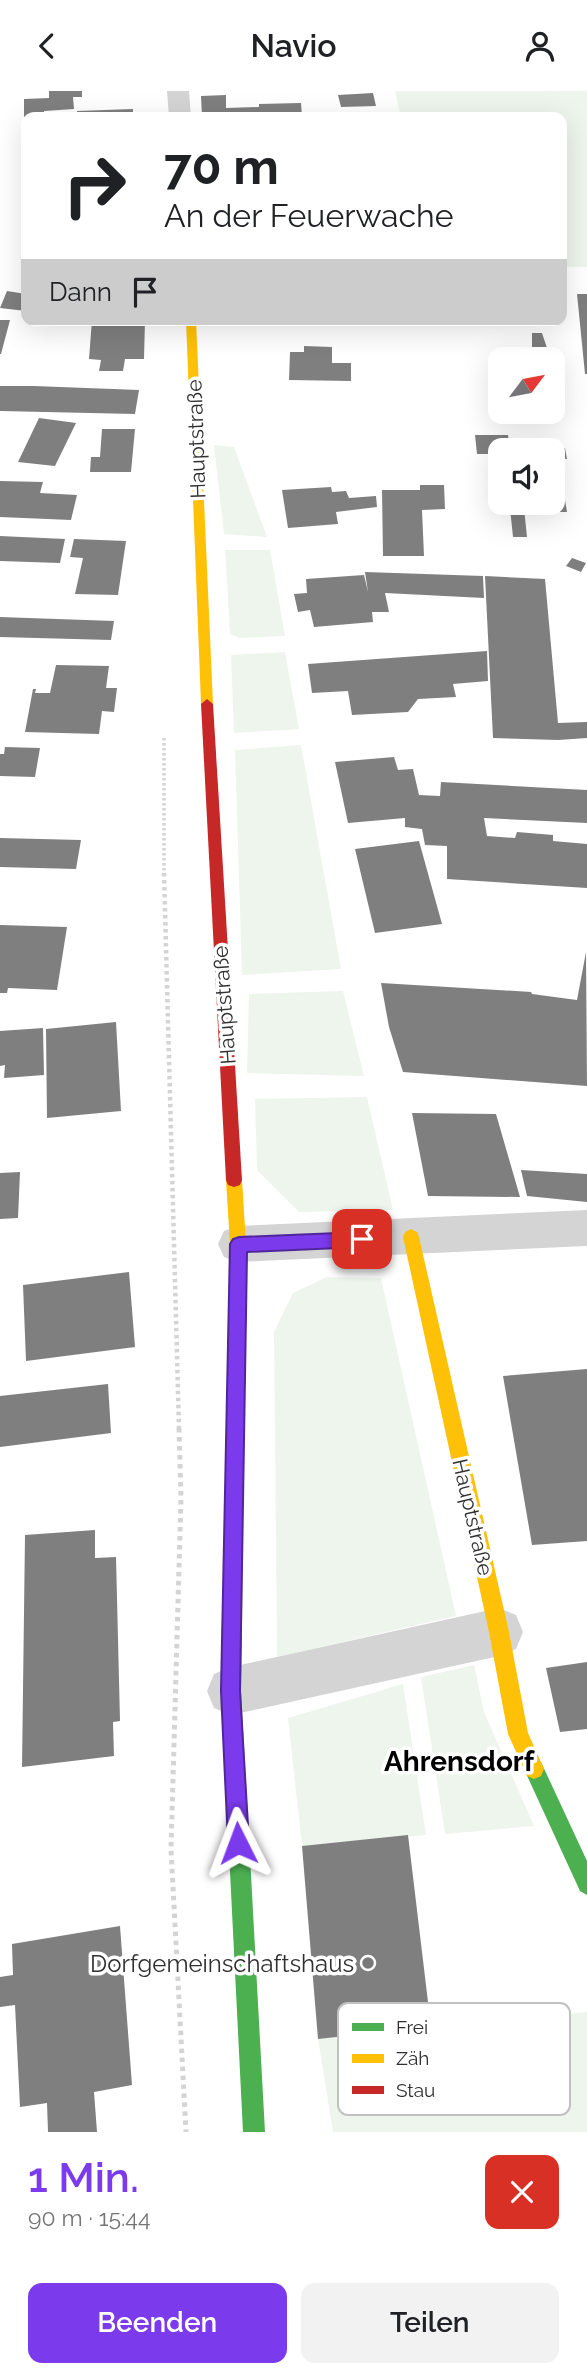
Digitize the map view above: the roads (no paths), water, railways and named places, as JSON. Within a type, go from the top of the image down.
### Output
[{"type":"street","points":[[178,91],[180,112]]},
{"type":"street","name":"Hauptstraße","points":[[191,326],[212,825],[239,1244],[230,1691],[254,2132]]},
{"type":"street","points":[[239,1244],[587,1228]]},
{"type":"street","name":"Hauptstraße","points":[[411,1237],[499,1632],[517,1734],[587,1884]]},
{"type":"street","points":[[230,1691],[499,1632]]},
{"type":"place","name":"Dorfgemeinschaftshaus","points":[[368,1963]]},
{"type":"district","name":"Ahrensdorf","points":[[459,1761]]}]
